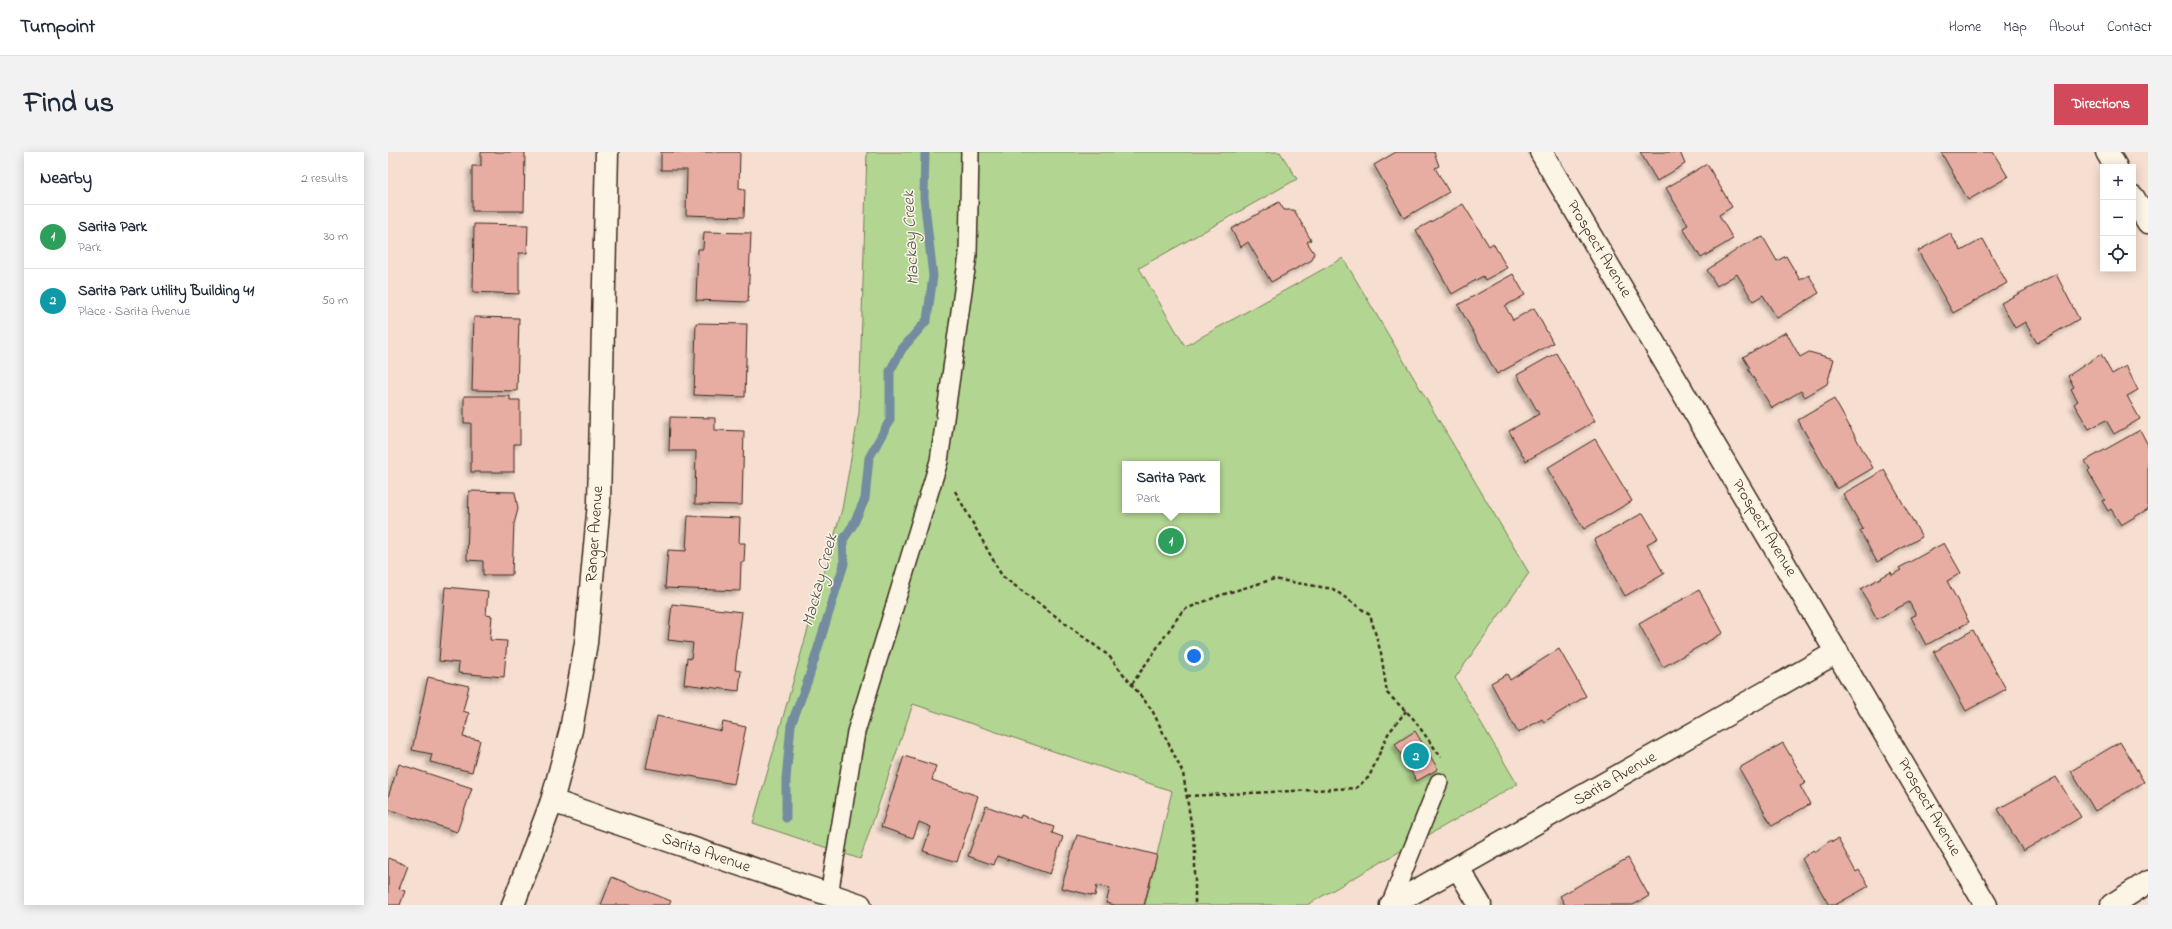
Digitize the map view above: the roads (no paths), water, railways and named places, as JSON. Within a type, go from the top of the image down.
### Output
[{"type":"street","name":"Ranger Avenue","points":[[513,905],[552,801],[571,730],[586,643],[599,503],[607,152]]},
{"type":"street","name":"Prospect Avenue","points":[[1541,152],[1986,905]]},
{"type":"street","points":[[2107,152],[2114,164]]},
{"type":"street","points":[[2135,200],[2148,222]]},
{"type":"street","name":"Sarita Avenue","points":[[1391,905],[1837,652]]},
{"type":"street","name":"Sarita Avenue","points":[[552,801],[860,905]]},
{"type":"street","points":[[1458,868],[1480,905]]},
{"type":"street","points":[[2112,905],[2148,882]]},
{"type":"lane","points":[[829,895],[856,732],[939,461],[968,255],[970,152]]},
{"type":"lane","points":[[1391,905],[1439,782]]},
{"type":"waterway","name":"Mackay Creek","points":[[786,818],[786,779],[791,725],[808,680],[844,564],[843,540],[853,525],[865,499],[869,458],[890,420],[890,371],[902,349],[927,320],[933,276],[924,197],[925,152]]},
{"type":"place","name":"Sarita Park","points":[[1171,541]]},
{"type":"place","name":"Sarita Park Utility Building 41","points":[[1416,756]]}]
